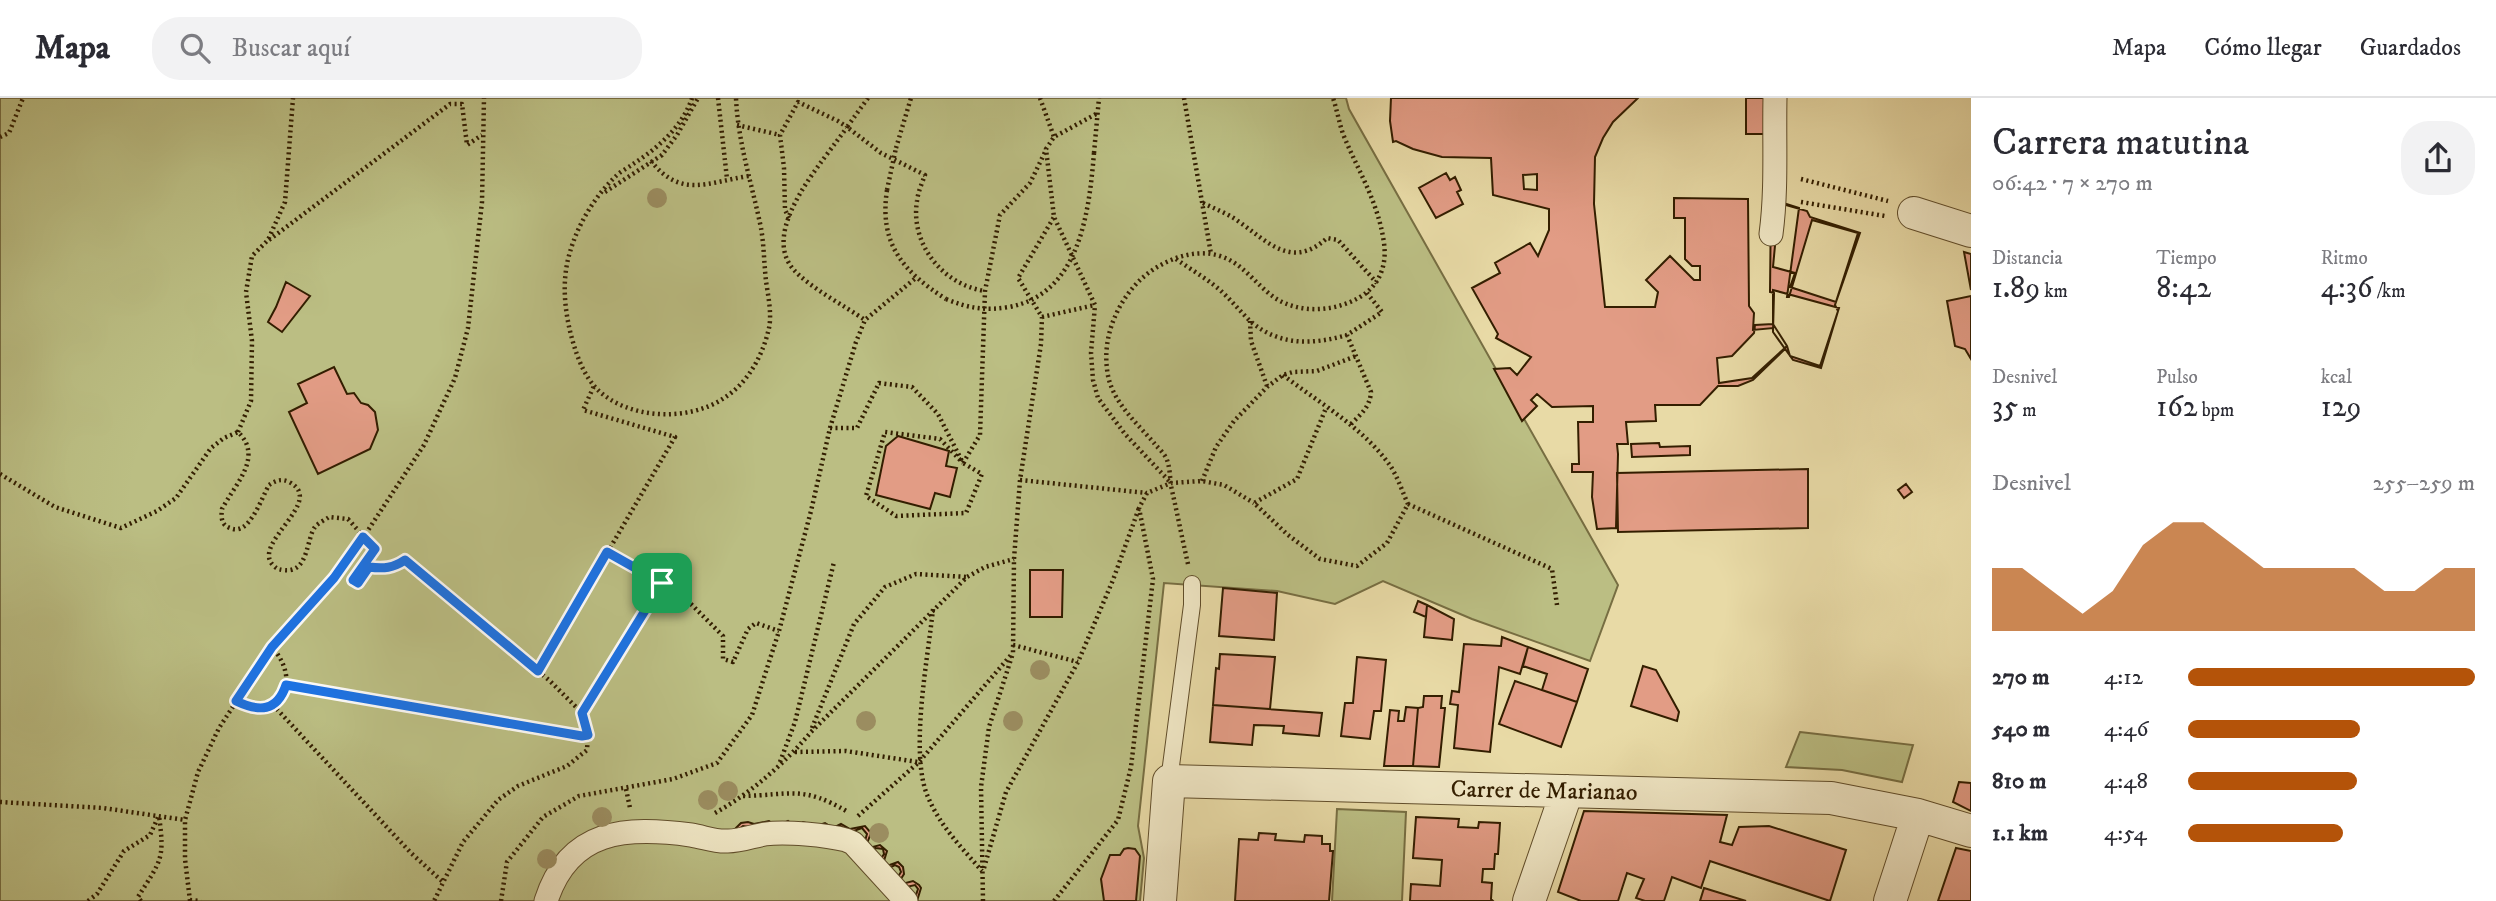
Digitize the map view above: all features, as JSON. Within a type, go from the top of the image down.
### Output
[{"type":"street","points":[[1771,234],[1776,198],[1775,98]]},
{"type":"street","points":[[1914,213],[1971,231]]},
{"type":"street","points":[[1160,901],[1169,781]]},
{"type":"street","name":"Carrer de Marianao","points":[[1169,781],[1831,798],[1918,815],[1971,831]]},
{"type":"street","points":[[1529,901],[1567,791]]},
{"type":"street","points":[[1890,901],[1918,815]]},
{"type":"street","points":[[546,901],[561,869],[586,844],[612,833],[633,831],[670,832],[730,842],[768,833],[846,840],[853,844],[906,901]]},
{"type":"lane","points":[[1169,781],[1192,605],[1192,584]]},
{"type":"path","points":[[0,137],[9,133],[23,98]]},
{"type":"path","points":[[268,240],[285,202],[293,98]]},
{"type":"path","points":[[201,901],[190,901],[185,859],[185,820],[198,772],[219,728],[272,647],[334,578],[363,537],[424,445],[455,378],[468,328],[482,202],[484,98]]},
{"type":"path","points":[[692,98],[688,109],[662,144],[617,174],[592,205],[569,253],[565,308],[574,348],[582,366],[594,386],[621,407],[645,414],[699,409],[724,398],[760,359],[769,326],[761,231],[737,125],[736,98]]},
{"type":"path","points":[[601,194],[662,155],[698,98]]},
{"type":"path","points":[[718,98],[727,179]]},
{"type":"path","points":[[865,320],[797,273],[786,260],[783,247],[789,218],[806,182],[868,98]]},
{"type":"path","points":[[911,98],[887,190],[884,211],[886,228],[891,245],[901,261],[917,277],[946,299],[969,309],[997,309],[1038,298],[1065,270],[1080,240],[1091,192],[1099,98]]},
{"type":"path","points":[[1041,98],[1055,137]]},
{"type":"path","points":[[1184,98],[1211,254]]},
{"type":"path","points":[[1192,584],[1167,458],[1118,401],[1111,388],[1106,350],[1113,323],[1125,297],[1139,281],[1156,268],[1190,254],[1211,254],[1235,263],[1274,297],[1305,308],[1329,308],[1353,302],[1377,283],[1385,254],[1377,209],[1343,134],[1334,98]]},
{"type":"path","points":[[789,218],[785,210],[780,135],[799,100],[838,121],[881,153],[925,175],[917,200],[916,222],[926,251],[936,265],[957,282],[985,291]]},
{"type":"path","points":[[0,474],[55,507],[121,528],[157,511],[176,498],[211,448],[237,432],[251,401],[253,341],[246,292],[252,256],[268,240],[450,104],[462,104],[467,145],[482,135]]},
{"type":"path","points":[[963,463],[980,435],[985,291],[999,215],[1030,183],[1046,149],[1055,137],[1097,114]]},
{"type":"path","points":[[737,125],[780,135]]},
{"type":"path","points":[[1046,149],[1054,217],[1094,305],[1091,353],[1093,380],[1098,398],[1125,434],[1171,483]]},
{"type":"path","points":[[651,161],[663,176],[678,184],[696,186],[749,176]]},
{"type":"path","points":[[1774,172],[1912,207],[1916,221],[1776,198]]},
{"type":"path","points":[[1203,204],[1235,218],[1275,248],[1285,252],[1308,251],[1327,238],[1338,240],[1377,283]]},
{"type":"path","points":[[983,901],[981,787],[989,727],[1013,653],[1014,559],[1020,480],[1041,344],[1042,317],[1018,278],[1054,217]]},
{"type":"path","points":[[1175,259],[1220,290],[1250,320],[1277,338],[1295,342],[1314,342],[1347,335],[1382,313],[1367,293]]},
{"type":"path","points":[[501,901],[507,862],[543,817],[579,796],[673,779],[718,763],[752,715],[779,631],[830,428],[865,320],[917,277]]},
{"type":"path","points":[[1042,317],[1094,305]]},
{"type":"path","points":[[1250,320],[1251,341],[1267,387]]},
{"type":"path","points":[[1347,335],[1371,392],[1371,401],[1366,410],[1351,424]]},
{"type":"path","points":[[1202,481],[1216,447],[1234,421],[1267,387],[1283,375],[1317,371],[1356,356]]},
{"type":"path","points":[[1283,375],[1351,424],[1390,465],[1408,503],[1552,569],[1557,605]]},
{"type":"path","points":[[830,428],[857,428],[879,383],[912,387],[938,414],[963,463],[982,474],[966,513],[896,516],[866,496],[885,432],[940,439],[963,463]]},
{"type":"path","points":[[538,671],[675,437],[583,410],[594,386]]},
{"type":"path","points":[[1254,503],[1297,479],[1326,408]]},
{"type":"path","points":[[237,432],[245,438],[250,449],[249,460],[222,509],[221,518],[225,526],[241,530],[269,485],[283,480],[297,488],[299,495],[292,516],[273,541],[269,552],[270,561],[276,568],[286,571],[295,568],[303,560],[315,527],[328,517],[348,519],[375,549],[353,580],[358,583],[369,567],[384,569],[394,567],[405,560],[550,681],[582,713],[588,735],[587,750],[567,766],[518,786],[498,800],[463,842],[434,901]]},
{"type":"path","points":[[1020,480],[1147,493],[1171,483],[1202,481],[1224,485],[1254,503],[1288,535],[1320,559],[1357,566],[1387,543],[1408,503]]},
{"type":"path","points":[[983,872],[1006,792],[1078,662],[1147,493]]},
{"type":"path","points":[[1054,901],[1118,820],[1131,767],[1153,579],[1139,508]]},
{"type":"path","points":[[607,552],[682,595],[723,636],[723,659],[733,662],[748,629],[756,623],[779,631]]},
{"type":"path","points":[[1013,653],[919,762],[857,816],[830,801],[805,793],[742,796],[794,752],[967,577],[985,567],[1014,559]]},
{"type":"path","points":[[780,763],[794,722],[834,562]]},
{"type":"path","points":[[811,732],[854,624],[885,587],[916,574],[967,577]]},
{"type":"path","points":[[582,713],[662,583]]},
{"type":"path","points":[[933,609],[919,762],[927,796],[946,830],[983,872]]},
{"type":"path","points":[[1013,645],[1078,662]]},
{"type":"path","points":[[236,701],[261,709],[273,705],[283,695],[288,680],[280,655],[272,647]]},
{"type":"path","points":[[286,685],[588,735]]},
{"type":"path","points":[[273,705],[402,844],[443,882]]},
{"type":"path","points":[[794,752],[846,751],[919,762]]},
{"type":"path","points":[[0,802],[103,808],[185,820]]},
{"type":"path","points":[[88,901],[97,894],[124,851],[150,835],[159,815]]},
{"type":"path","points":[[141,901],[138,897],[160,860],[163,847],[159,815]]},
{"type":"green space","points":[[0,98],[1346,98],[1349,109],[1618,585],[1590,661],[1472,619],[1383,581],[1335,604],[1277,591],[1164,583],[1138,826],[1144,858],[1140,901],[0,901]]},
{"type":"green space","points":[[1800,732],[1913,745],[1902,782],[1842,770],[1786,767]]},
{"type":"green space","points":[[1337,809],[1406,812],[1402,901],[1332,901]]},
{"type":"building","points":[[1391,98],[1638,98],[1613,122],[1595,157],[1594,204],[1605,307],[1655,307],[1658,292],[1646,280],[1670,256],[1694,280],[1700,280],[1700,266],[1692,266],[1685,259],[1685,218],[1674,218],[1674,198],[1748,199],[1749,306],[1754,313],[1753,330],[1773,328],[1785,349],[1753,380],[1738,386],[1718,386],[1700,405],[1655,405],[1656,421],[1626,422],[1628,444],[1617,444],[1616,528],[1597,529],[1592,497],[1593,472],[1572,472],[1572,464],[1579,464],[1578,422],[1593,422],[1593,406],[1552,407],[1537,394],[1531,400],[1537,406],[1522,421],[1494,369],[1510,368],[1517,375],[1531,357],[1496,338],[1498,334],[1472,288],[1500,273],[1495,263],[1530,243],[1538,256],[1549,230],[1549,209],[1493,195],[1491,158],[1442,157],[1393,142]],"holes":[[[1537,174],[1537,190],[1524,189],[1523,175]]]},
{"type":"building","points":[[1746,98],[1771,98],[1771,134],[1746,134]]},
{"type":"building","points":[[1446,173],[1450,180],[1455,177],[1461,190],[1457,192],[1463,204],[1436,218],[1419,188]]},
{"type":"building","points":[[1771,199],[1799,208],[1787,297],[1812,220],[1858,233],[1835,305],[1838,311],[1821,368],[1793,360],[1773,332],[1774,293],[1770,292]]},
{"type":"building","points":[[1779,203],[1807,211],[1810,217],[1860,233],[1836,302],[1790,287],[1795,273],[1773,267]]},
{"type":"building","points":[[1964,252],[1971,254],[1971,290]]},
{"type":"building","points":[[286,282],[310,296],[282,332],[268,322]]},
{"type":"building","points":[[1773,290],[1839,308],[1820,366],[1790,356],[1773,324]]},
{"type":"building","points":[[1971,296],[1971,359],[1965,349],[1955,346],[1947,301]]},
{"type":"building","points":[[1773,324],[1787,346],[1752,378],[1719,383],[1717,358],[1732,356],[1754,333],[1755,325]]},
{"type":"building","points":[[334,367],[347,394],[354,393],[361,403],[368,405],[375,412],[378,430],[370,449],[318,474],[289,412],[307,403],[298,384]]},
{"type":"building","points":[[898,436],[949,451],[946,466],[957,468],[950,497],[935,493],[930,509],[876,495],[886,446]]},
{"type":"building","points":[[1659,443],[1660,447],[1690,446],[1690,455],[1632,457],[1631,444]]},
{"type":"building","points":[[1808,469],[1808,528],[1618,532],[1617,473]]},
{"type":"building","points":[[1906,484],[1912,492],[1904,498],[1898,490]]},
{"type":"building","points":[[1030,570],[1063,570],[1062,617],[1030,617]]},
{"type":"building","points":[[1223,588],[1277,593],[1274,640],[1219,636]]},
{"type":"building","points":[[1418,601],[1427,605],[1426,617],[1414,612]]},
{"type":"building","points":[[1427,605],[1454,619],[1452,640],[1424,637]]},
{"type":"building","points":[[1502,637],[1528,647],[1520,674],[1499,667],[1490,752],[1454,748],[1458,705],[1450,704],[1452,691],[1459,692],[1464,644],[1501,646]]},
{"type":"building","points":[[1528,647],[1588,669],[1577,702],[1542,690],[1547,674],[1523,666]]},
{"type":"building","points":[[1220,654],[1275,657],[1270,709],[1213,705]]},
{"type":"building","points":[[1357,657],[1386,660],[1381,711],[1374,711],[1370,739],[1341,736],[1345,703],[1353,703]]},
{"type":"building","points":[[1643,666],[1656,670],[1679,712],[1677,721],[1631,706]]},
{"type":"building","points":[[1515,681],[1577,702],[1561,747],[1499,724]]},
{"type":"building","points":[[1424,696],[1442,696],[1441,708],[1445,708],[1439,767],[1413,766],[1418,708],[1423,707]]},
{"type":"building","points":[[1213,705],[1322,713],[1319,736],[1283,733],[1284,726],[1254,725],[1252,745],[1210,742]]},
{"type":"building","points":[[1406,707],[1418,708],[1413,766],[1384,766],[1390,710],[1399,711],[1398,721],[1404,721]]},
{"type":"building","points":[[1959,782],[1971,783],[1971,811],[1953,802]]},
{"type":"building","points":[[1584,811],[1727,815],[1720,842],[1732,845],[1739,827],[1769,826],[1846,850],[1830,901],[1710,861],[1701,888],[1672,877],[1664,901],[1636,898],[1644,879],[1627,873],[1618,901],[1581,901],[1558,892]]},
{"type":"building","points":[[1416,817],[1459,819],[1458,827],[1478,828],[1479,822],[1500,823],[1494,869],[1483,869],[1482,882],[1492,883],[1493,901],[1410,901],[1411,884],[1440,886],[1442,860],[1413,858]]},
{"type":"building","points":[[769,821],[777,826],[788,821],[796,827],[803,822],[813,827],[825,823],[833,828],[841,824],[850,829],[865,826],[871,833],[866,846],[869,848],[880,845],[887,851],[883,864],[887,866],[898,862],[903,867],[904,874],[899,882],[902,884],[913,881],[919,885],[921,888],[917,901],[914,901],[918,889],[915,885],[902,888],[897,885],[896,880],[901,872],[899,867],[895,865],[885,870],[880,866],[883,849],[876,848],[868,852],[863,848],[867,834],[862,828],[851,832],[840,826],[833,832],[823,826],[814,831],[804,825],[797,830],[786,824],[776,830],[767,824],[755,828],[743,826],[730,836],[711,832],[712,829],[731,833],[741,823]]},
{"type":"building","points":[[1259,833],[1276,834],[1275,840],[1304,842],[1305,835],[1322,836],[1322,844],[1330,844],[1330,851],[1333,851],[1329,901],[1235,901],[1239,839],[1258,840]]},
{"type":"building","points":[[1128,848],[1135,849],[1140,856],[1136,901],[1104,901],[1101,879],[1110,855],[1120,855]]},
{"type":"building","points":[[1956,848],[1971,851],[1971,901],[1938,901]]},
{"type":"building","points":[[1704,888],[1746,901],[1700,901]]},
{"type":"route","points":[[363,537],[375,549],[353,580],[358,583],[369,567],[384,569],[394,567],[405,560],[538,671],[607,552],[662,583],[582,713],[588,735],[286,685],[283,695],[273,705],[261,709],[236,701],[272,647],[334,578],[363,537]]}]
